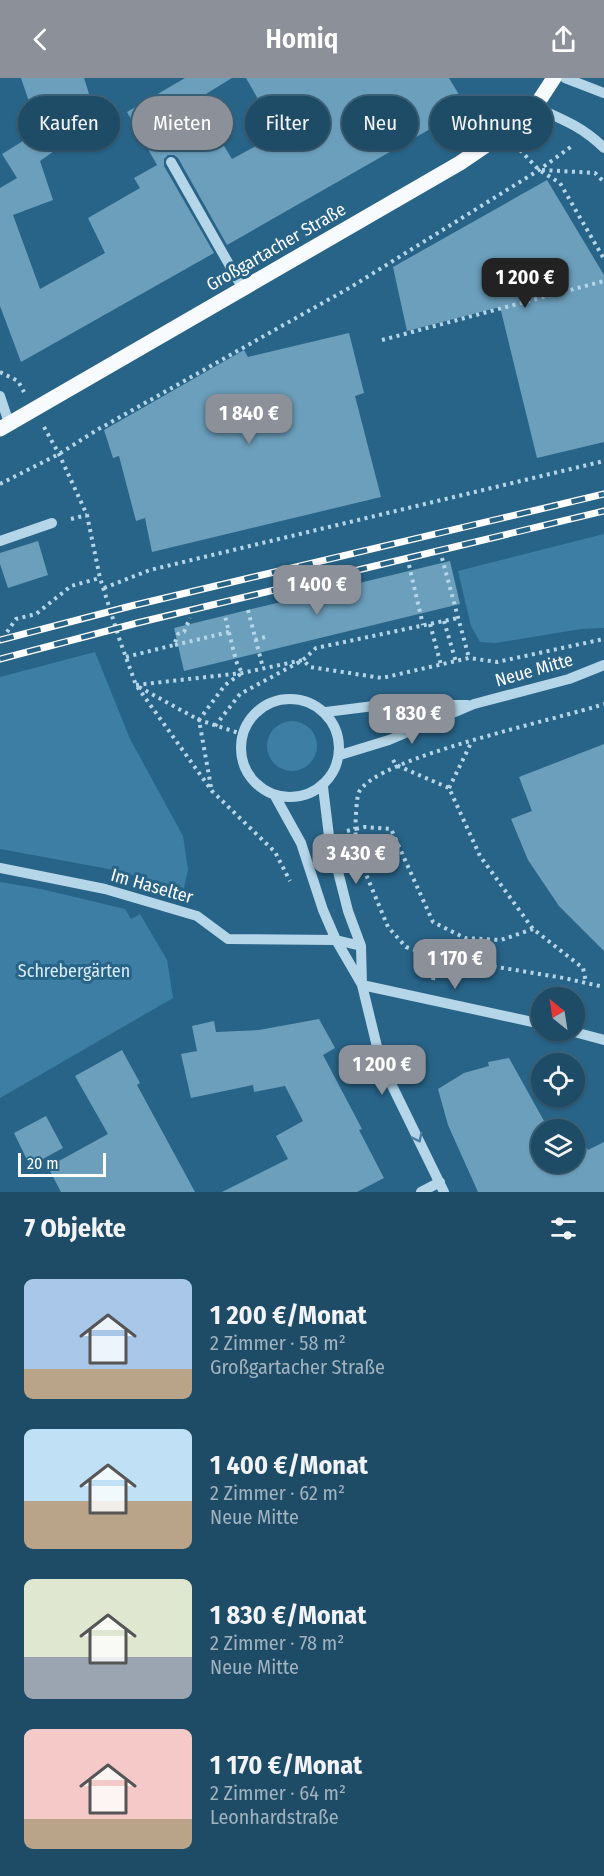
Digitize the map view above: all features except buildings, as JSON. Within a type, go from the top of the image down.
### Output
[{"type":"main road","name":"Großgartacher Straße","points":[[542,96],[554,78]]},
{"type":"main road","name":"Großgartacher Straße","points":[[5,426],[479,150]]},
{"type":"street","points":[[565,78],[604,93]]},
{"type":"street","points":[[553,115],[590,134],[604,148]]},
{"type":"street","points":[[171,162],[243,289]]},
{"type":"street","points":[[0,396],[5,426]]},
{"type":"street","points":[[0,541],[52,523]]},
{"type":"street","name":"Neue Mitte","points":[[340,755],[389,740],[474,705],[569,679],[604,665]]},
{"type":"street","points":[[303,699],[326,712],[338,732],[340,755],[334,772],[323,786],[300,798],[275,796],[254,783],[241,760],[242,734],[255,712],[277,700],[303,699]]},
{"type":"street","name":"Neue Mitte","points":[[326,712],[382,705],[474,705]]},
{"type":"street","points":[[323,786],[329,836],[348,911],[361,946],[362,986],[381,1063],[442,1187],[421,1192]]},
{"type":"street","points":[[275,796],[301,843],[323,910],[336,940],[362,986],[531,1022]]},
{"type":"street","name":"Im Haselter","points":[[0,868],[105,890],[197,916],[228,939],[336,940],[361,946]]},
{"type":"street","points":[[585,1035],[604,1040]]},
{"type":"path","points":[[0,484],[59,454],[351,287],[539,170],[590,134]]},
{"type":"path","points":[[539,170],[595,173],[604,182]]},
{"type":"path","points":[[539,170],[560,183],[604,259]]},
{"type":"path","points":[[382,340],[604,281]]},
{"type":"path","points":[[59,454],[87,515],[100,578],[136,685],[212,791],[275,852]]},
{"type":"path","points":[[104,588],[150,570],[604,462]]},
{"type":"path","points":[[442,558],[469,658]]},
{"type":"path","points":[[409,565],[423,625]]},
{"type":"path","points":[[7,632],[16,619],[36,614],[71,586],[100,578]]},
{"type":"path","points":[[248,610],[263,668]]},
{"type":"path","points":[[225,616],[236,660],[242,673]]},
{"type":"path","points":[[174,645],[178,634],[184,632],[190,618]]},
{"type":"path","points":[[215,726],[240,694],[303,660],[316,648],[458,618]]},
{"type":"path","points":[[444,621],[456,662]]},
{"type":"path","points":[[430,624],[441,664]]},
{"type":"path","points":[[126,657],[229,632]]},
{"type":"path","points":[[255,640],[265,637]]},
{"type":"path","points":[[303,660],[310,667],[382,678],[469,658],[497,662],[604,639]]},
{"type":"path","points":[[136,685],[242,673],[303,660]]},
{"type":"path","points":[[212,791],[200,720],[225,685],[242,673]]},
{"type":"path","points":[[136,685],[200,720],[242,734]]},
{"type":"path","points":[[586,982],[583,968],[533,929],[480,856],[449,788],[396,765],[604,704]]},
{"type":"path","points":[[449,788],[472,741]]},
{"type":"path","points":[[533,929],[501,940],[465,938],[433,922],[391,829],[365,827],[355,829],[358,855],[388,927],[406,947],[436,957],[604,987]]},
{"type":"green space","points":[[604,534],[604,628],[581,629],[495,643],[480,642],[471,626],[458,571]]},
{"type":"green space","points":[[95,652],[130,739],[183,836],[188,870],[184,888],[114,870],[0,849],[0,677]]},
{"type":"green space","points":[[287,721],[297,721],[310,728],[317,741],[317,751],[310,764],[297,771],[287,771],[278,767],[271,760],[267,751],[267,741],[271,732],[278,725]]},
{"type":"green space","name":"Schrebergärten","points":[[0,882],[41,889],[125,909],[131,919],[140,914],[167,960],[173,998],[0,1098]]},
{"type":"railway","points":[[0,640],[131,606],[604,494]]},
{"type":"railway","points":[[0,659],[137,623],[604,511]]}]
